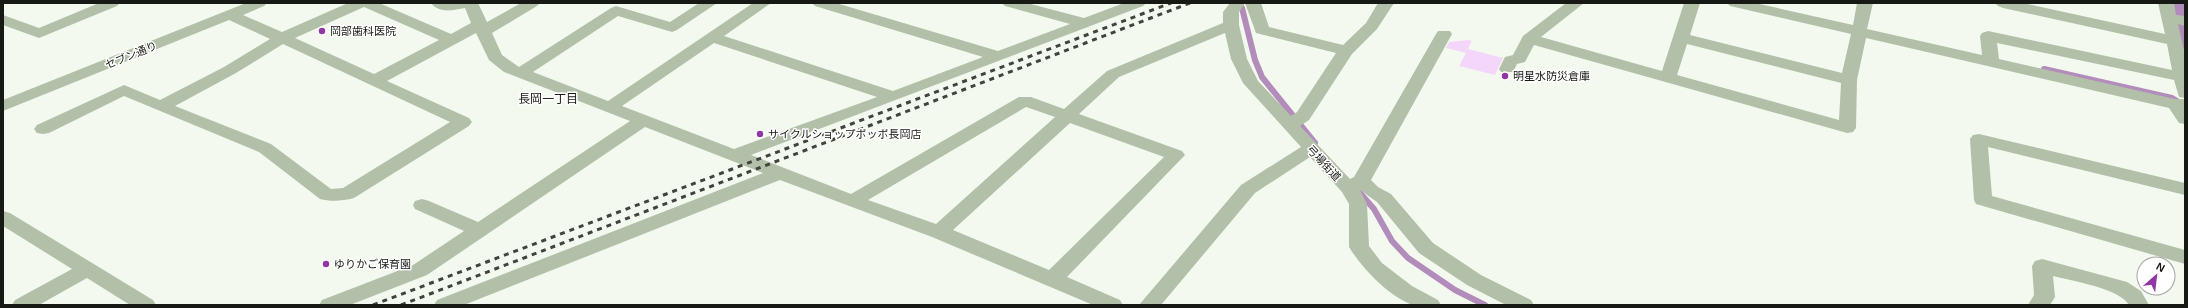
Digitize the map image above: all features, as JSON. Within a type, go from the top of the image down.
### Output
[{"type":"street","points":[[3,20],[39,33],[112,3]]},
{"type":"street","name":"セブン通り","points":[[3,106],[259,3]]},
{"type":"street","points":[[161,106],[230,70],[282,38],[361,3]]},
{"type":"street","points":[[366,3],[452,40]]},
{"type":"street","points":[[439,3],[449,7],[467,3]]},
{"type":"street","points":[[470,3],[495,57],[510,69],[852,201],[939,232],[1113,305]]},
{"type":"street","points":[[374,81],[452,40],[482,28],[532,3]]},
{"type":"street","points":[[520,73],[616,11],[672,26],[709,3]]},
{"type":"street","points":[[608,108],[763,3]]},
{"type":"street","points":[[820,3],[996,56]]},
{"type":"street","points":[[1010,3],[1084,23]]},
{"type":"street","points":[[735,155],[893,97],[996,56],[1138,3]]},
{"type":"street","points":[[1253,3],[1262,30],[1346,51]]},
{"type":"street","points":[[1296,120],[1346,51],[1372,26],[1386,3]]},
{"type":"street","points":[[1507,69],[1511,60],[1519,59],[1529,39],[1576,3]]},
{"type":"street","points":[[1668,78],[1692,3]]},
{"type":"street","points":[[1735,3],[1991,62],[2182,100]]},
{"type":"street","points":[[1529,39],[1847,128],[1849,80],[1865,3]]},
{"type":"street","points":[[2003,3],[2173,41]]},
{"type":"street","name":"弓場街道","points":[[1237,5],[1231,12],[1231,25],[1239,59],[1251,83],[1296,120],[1310,149],[1355,185],[1358,204],[1359,247],[1375,268],[1405,291],[1431,305]]},
{"type":"street","points":[[2164,8],[2181,77],[2185,119]]},
{"type":"street","points":[[2164,8],[2185,21]]},
{"type":"street","points":[[43,129],[124,90],[265,148],[327,195],[347,194],[463,122],[230,15]]},
{"type":"street","points":[[939,232],[1113,74],[1231,25]]},
{"type":"street","points":[[1444,34],[1355,185],[1384,198],[1426,248],[1474,280],[1524,305]]},
{"type":"street","points":[[1991,62],[1988,36],[2181,77]]},
{"type":"street","points":[[1680,37],[1849,80]]},
{"type":"street","points":[[713,38],[893,97]]},
{"type":"street","points":[[852,201],[1025,100],[1176,155],[1053,279]]},
{"type":"street","points":[[329,305],[420,270],[644,120]]},
{"type":"street","points":[[2185,189],[1979,140],[1983,200],[2185,257]]},
{"type":"street","points":[[1149,305],[1248,189],[1310,149]]},
{"type":"street","points":[[444,305],[780,173]]},
{"type":"street","points":[[422,205],[480,231]]},
{"type":"street","points":[[5,221],[87,269],[138,303]]},
{"type":"street","points":[[2038,305],[2045,297],[2042,266],[2120,287],[2134,296],[2139,305]]},
{"type":"street","points":[[22,305],[87,269]]},
{"type":"shaded area","points":[[1472,41],[1468,49],[1503,58],[1495,75],[1459,66],[1466,53],[1446,48],[1449,42]]},
{"type":"waterway","points":[[1239,3],[1242,8],[1255,60],[1262,77],[1315,143]]},
{"type":"waterway","points":[[2176,3],[2180,23]]},
{"type":"waterway","points":[[2180,23],[2185,47]]},
{"type":"waterway","points":[[2044,69],[2172,98],[2185,106]]},
{"type":"waterway","points":[[1360,193],[1374,209],[1392,241],[1408,258],[1455,290],[1485,305]]},
{"type":"railway","points":[[373,305],[1171,3]]},
{"type":"railway","points":[[401,305],[1190,3]]},
{"type":"place","name":"岡部歯科医院","points":[[322,31]]},
{"type":"place","name":"明星水防災倉庫","points":[[1505,76]]},
{"type":"place","name":"サイクルショップポッポ長岡店","points":[[760,134]]},
{"type":"place","name":"ゆりかご保育園","points":[[326,264]]},
{"type":"district","name":"長岡一丁目","points":[[548,99]]}]
